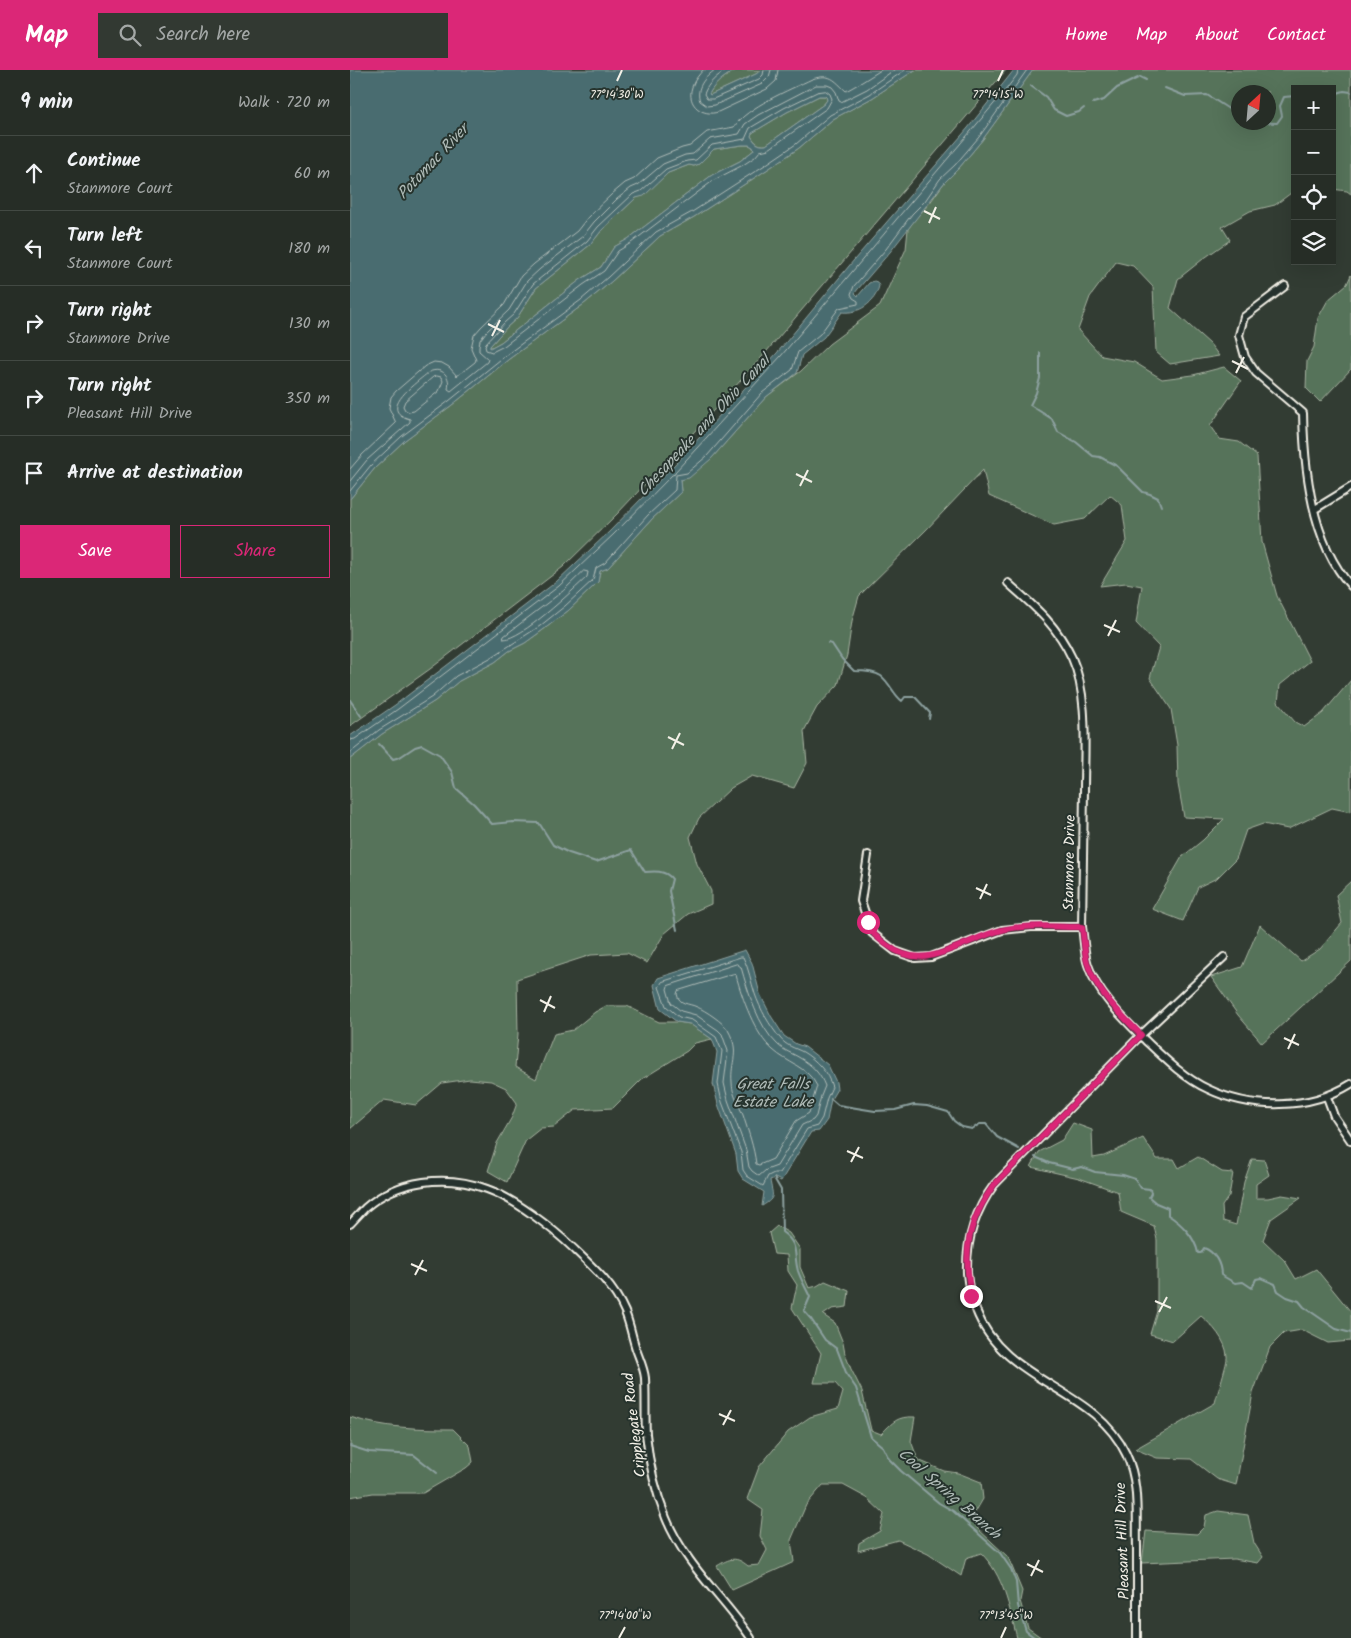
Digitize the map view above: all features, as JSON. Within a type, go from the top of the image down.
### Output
[{"type":"street","points":[[1285,286],[1244,317],[1239,335],[1245,357],[1256,373],[1303,413],[1306,463],[1321,537],[1331,560],[1351,586]]},
{"type":"street","points":[[1314,509],[1351,487]]},
{"type":"street","name":"Stanmore Drive","points":[[1008,583],[1043,614],[1064,641],[1078,676],[1083,702],[1084,752],[1082,927],[1085,952],[1095,980],[1109,1001],[1165,1059],[1187,1077],[1207,1089],[1230,1098],[1256,1103],[1285,1104],[1327,1096],[1351,1084]]},
{"type":"street","points":[[868,855],[861,901],[872,933],[895,951],[915,958],[931,957],[1002,930],[1031,927],[1082,927]]},
{"type":"street","name":"Pleasant Hill Drive","points":[[1137,1638],[1136,1489],[1126,1454],[1113,1432],[1105,1423],[1081,1404],[1029,1373],[1013,1361],[994,1342],[980,1322],[971,1296],[967,1277],[966,1256],[975,1218],[984,1198],[994,1185],[1141,1035],[1224,957]]},
{"type":"street","points":[[1327,1096],[1334,1116],[1351,1141]]},
{"type":"street","name":"Cripplegate Road","points":[[350,1224],[366,1207],[401,1187],[418,1182],[439,1180],[465,1182],[488,1189],[514,1203],[557,1232],[602,1276],[625,1312],[644,1376],[649,1459],[666,1519],[686,1555],[736,1616],[751,1638]]},
{"type":"green space","points":[[736,70],[762,70],[709,94],[717,83]]},
{"type":"green space","points":[[915,70],[1006,70],[761,358],[617,514],[563,567],[430,669],[350,726],[350,499],[375,468],[405,440],[509,359],[584,304],[612,281],[660,236],[694,217],[768,169],[799,148],[833,119],[872,98]]},
{"type":"green space","points":[[1033,70],[1351,70],[1351,194],[1347,191],[1336,190],[1336,85],[1291,85],[1291,193],[1275,205],[1250,211],[1222,227],[1230,240],[1178,279],[1170,308],[1210,344],[1219,356],[1170,364],[1156,352],[1153,287],[1133,266],[1116,262],[1090,297],[1078,330],[1102,356],[1134,362],[1162,379],[1193,375],[1224,367],[1241,381],[1210,426],[1219,439],[1239,442],[1257,456],[1262,542],[1277,596],[1310,661],[1280,685],[1278,702],[1295,722],[1304,727],[1323,713],[1351,680],[1351,812],[1332,808],[1288,829],[1263,824],[1246,830],[1236,859],[1217,878],[1198,887],[1183,921],[1152,909],[1182,857],[1224,819],[1184,817],[1178,784],[1177,745],[1171,709],[1150,678],[1159,647],[1136,623],[1142,586],[1126,583],[1100,586],[1127,541],[1122,505],[1110,495],[1085,519],[1054,525],[989,496],[983,470],[859,596],[852,621],[847,655],[838,685],[817,707],[804,731],[807,763],[794,788],[752,776],[731,788],[699,818],[690,837],[697,864],[711,891],[711,904],[688,914],[664,934],[647,963],[627,953],[591,955],[517,979],[518,1034],[515,1067],[536,1079],[554,1034],[573,1030],[595,1012],[606,1006],[627,1006],[659,1022],[690,1024],[712,1039],[695,1043],[687,1051],[642,1079],[613,1108],[575,1110],[554,1127],[541,1128],[526,1140],[507,1182],[488,1171],[497,1143],[512,1117],[517,1103],[506,1088],[491,1081],[470,1079],[442,1083],[416,1105],[384,1100],[350,1129],[350,759],[382,734],[435,701],[459,681],[525,643],[569,610],[598,582],[600,571],[608,568],[652,519],[681,492],[680,480],[711,459],[766,397],[801,371],[829,344],[880,306],[906,249],[908,229],[944,183],[983,139]]},
{"type":"green space","points":[[819,96],[826,96],[827,100],[824,104],[766,145],[757,143],[751,136],[752,133],[787,112]]},
{"type":"green space","points":[[742,145],[751,146],[754,150],[740,161],[712,175],[628,239],[614,247],[601,267],[580,280],[501,342],[490,348],[517,318],[536,288],[591,244],[602,230],[636,198],[644,195],[668,173],[689,165],[699,164],[714,149]]},
{"type":"green space","points":[[1351,275],[1351,369],[1320,402],[1306,388],[1307,361],[1314,347],[1318,318],[1328,300],[1347,284]]},
{"type":"green space","points":[[1351,881],[1351,961],[1262,1043],[1238,1015],[1211,977],[1242,967],[1260,925],[1301,961],[1320,949],[1342,923],[1336,895]]},
{"type":"green space","points":[[1073,1123],[1092,1130],[1093,1158],[1104,1156],[1143,1138],[1157,1159],[1174,1159],[1179,1168],[1198,1157],[1222,1172],[1233,1173],[1229,1196],[1222,1206],[1223,1221],[1236,1225],[1244,1182],[1252,1159],[1264,1160],[1269,1175],[1256,1184],[1256,1198],[1282,1195],[1301,1198],[1271,1219],[1263,1240],[1285,1261],[1296,1279],[1316,1269],[1351,1312],[1351,1341],[1328,1343],[1302,1330],[1284,1333],[1270,1347],[1253,1393],[1236,1485],[1217,1479],[1191,1459],[1157,1458],[1135,1449],[1215,1403],[1226,1365],[1226,1350],[1218,1333],[1201,1316],[1173,1341],[1150,1334],[1157,1311],[1157,1240],[1154,1226],[1121,1212],[1118,1192],[1079,1178],[1031,1167],[1039,1152],[1062,1140]]},
{"type":"green space","points":[[777,1226],[789,1233],[800,1249],[800,1267],[809,1288],[825,1281],[849,1291],[847,1307],[832,1309],[823,1315],[835,1323],[845,1354],[862,1391],[871,1430],[881,1434],[899,1419],[915,1417],[911,1441],[918,1460],[944,1471],[958,1473],[981,1482],[983,1499],[973,1516],[977,1528],[1008,1557],[1022,1591],[1020,1601],[1028,1628],[1042,1638],[1017,1638],[1005,1592],[989,1562],[981,1553],[966,1558],[961,1576],[928,1554],[898,1540],[858,1551],[859,1543],[880,1531],[884,1514],[867,1498],[843,1485],[823,1485],[806,1505],[791,1540],[794,1562],[732,1590],[717,1566],[733,1559],[748,1566],[759,1565],[767,1550],[760,1536],[763,1510],[747,1499],[759,1467],[788,1432],[810,1417],[838,1409],[843,1392],[835,1383],[814,1383],[821,1353],[792,1308],[797,1285],[788,1271],[787,1255],[774,1254],[769,1233]]},
{"type":"green space","points":[[350,1417],[376,1424],[401,1427],[453,1429],[470,1446],[473,1462],[423,1493],[373,1493],[350,1497]]},
{"type":"green space","points":[[1218,1511],[1248,1515],[1254,1543],[1263,1557],[1258,1563],[1234,1559],[1142,1563],[1146,1531],[1197,1534],[1204,1527],[1206,1515]]},
{"type":"water","name":"Potomac River","points":[[350,70],[736,70],[717,83],[711,90],[710,95],[762,70],[915,70],[872,98],[833,119],[799,148],[768,169],[694,217],[660,236],[612,281],[584,304],[509,359],[405,440],[375,468],[350,499]],"holes":[[[819,96],[826,96],[827,100],[824,104],[766,145],[759,144],[752,138],[752,133]],[[749,145],[754,150],[740,161],[712,175],[628,239],[614,247],[601,267],[580,280],[501,342],[490,348],[517,318],[536,288],[591,244],[602,230],[636,198],[644,196],[668,173],[689,165],[699,164],[714,149]]]},
{"type":"water","name":"Chesapeake and Ohio Canal","points":[[1014,70],[1033,70],[983,139],[944,183],[855,293],[858,296],[869,283],[874,281],[879,286],[874,298],[860,309],[842,312],[824,337],[802,355],[797,373],[766,397],[711,459],[689,478],[680,480],[681,492],[652,519],[608,568],[600,571],[598,582],[569,610],[525,643],[459,681],[435,701],[382,734],[350,759],[350,736],[395,705],[556,582],[610,531],[677,462],[777,353],[968,128]]},
{"type":"water","name":"Great Falls Estate Lake","points":[[745,950],[752,963],[760,994],[784,1036],[796,1044],[805,1047],[828,1065],[836,1082],[837,1089],[831,1099],[827,1120],[819,1131],[811,1132],[781,1181],[775,1178],[770,1180],[772,1198],[762,1206],[764,1192],[743,1179],[738,1171],[736,1154],[713,1084],[717,1052],[712,1039],[690,1024],[677,1022],[660,1009],[654,985],[658,978]]},
{"type":"waterway","points":[[1093,103],[1104,100],[1117,88],[1140,77],[1146,80]]},
{"type":"waterway","points":[[1031,86],[1046,97],[1054,110],[1066,116],[1079,112],[1084,108]]},
{"type":"waterway","points":[[1165,88],[1185,96],[1207,95],[1231,110]]},
{"type":"waterway","points":[[1336,93],[1344,91],[1351,92]]},
{"type":"waterway","points":[[1276,123],[1282,116],[1280,106],[1284,97],[1291,96]]},
{"type":"waterway","points":[[1040,353],[1040,378],[1030,405],[1052,419],[1058,432],[1076,442],[1093,456],[1100,457],[1117,466],[1143,492],[1158,498],[1161,506]]},
{"type":"waterway","points":[[828,643],[832,644],[842,659],[854,671],[871,672],[881,676],[902,701],[905,697],[915,697],[930,713],[929,719]]},
{"type":"waterway","name":"Cool Spring Branch","points":[[350,700],[361,716]]},
{"type":"waterway","name":"Cool Spring Branch","points":[[379,744],[393,759],[422,745],[440,755],[452,772],[456,788],[492,824],[513,822],[539,823],[553,845],[569,853],[596,862],[631,850],[645,872],[656,871],[672,879],[669,891],[677,930]]},
{"type":"waterway","points":[[831,1099],[838,1105],[875,1111],[895,1110],[914,1105],[927,1106],[948,1112],[954,1121],[962,1127],[972,1129],[980,1124],[986,1124],[997,1137],[1019,1149]]},
{"type":"waterway","points":[[1035,1157],[1049,1163],[1073,1169],[1082,1167],[1095,1172],[1123,1175],[1135,1179],[1141,1188],[1150,1189],[1149,1197],[1156,1203],[1168,1208],[1168,1215],[1187,1231],[1194,1241],[1198,1253],[1201,1253],[1204,1248],[1214,1255],[1219,1263],[1221,1275],[1235,1283],[1243,1282],[1252,1288],[1256,1279],[1261,1278],[1275,1284],[1278,1291],[1287,1297],[1299,1301],[1304,1307],[1336,1329],[1351,1333]]},
{"type":"waterway","name":"Cool Spring Branch","points":[[774,1178],[781,1190],[782,1232],[794,1246],[798,1271],[810,1297],[804,1311],[825,1340],[837,1349],[847,1375],[856,1388],[871,1437],[883,1447],[889,1459],[901,1471],[939,1503],[953,1511],[1000,1553],[1011,1569],[1016,1582],[1018,1606],[1026,1631],[1035,1638]]},
{"type":"waterway","points":[[350,1446],[369,1452],[414,1455],[437,1473]]},
{"type":"route","points":[[868,922],[872,933],[895,951],[915,958],[931,957],[1002,930],[1031,927],[1082,927],[1085,952],[1095,980],[1109,1001],[1141,1035],[994,1185],[984,1198],[975,1218],[966,1256],[967,1277],[971,1296]]}]
